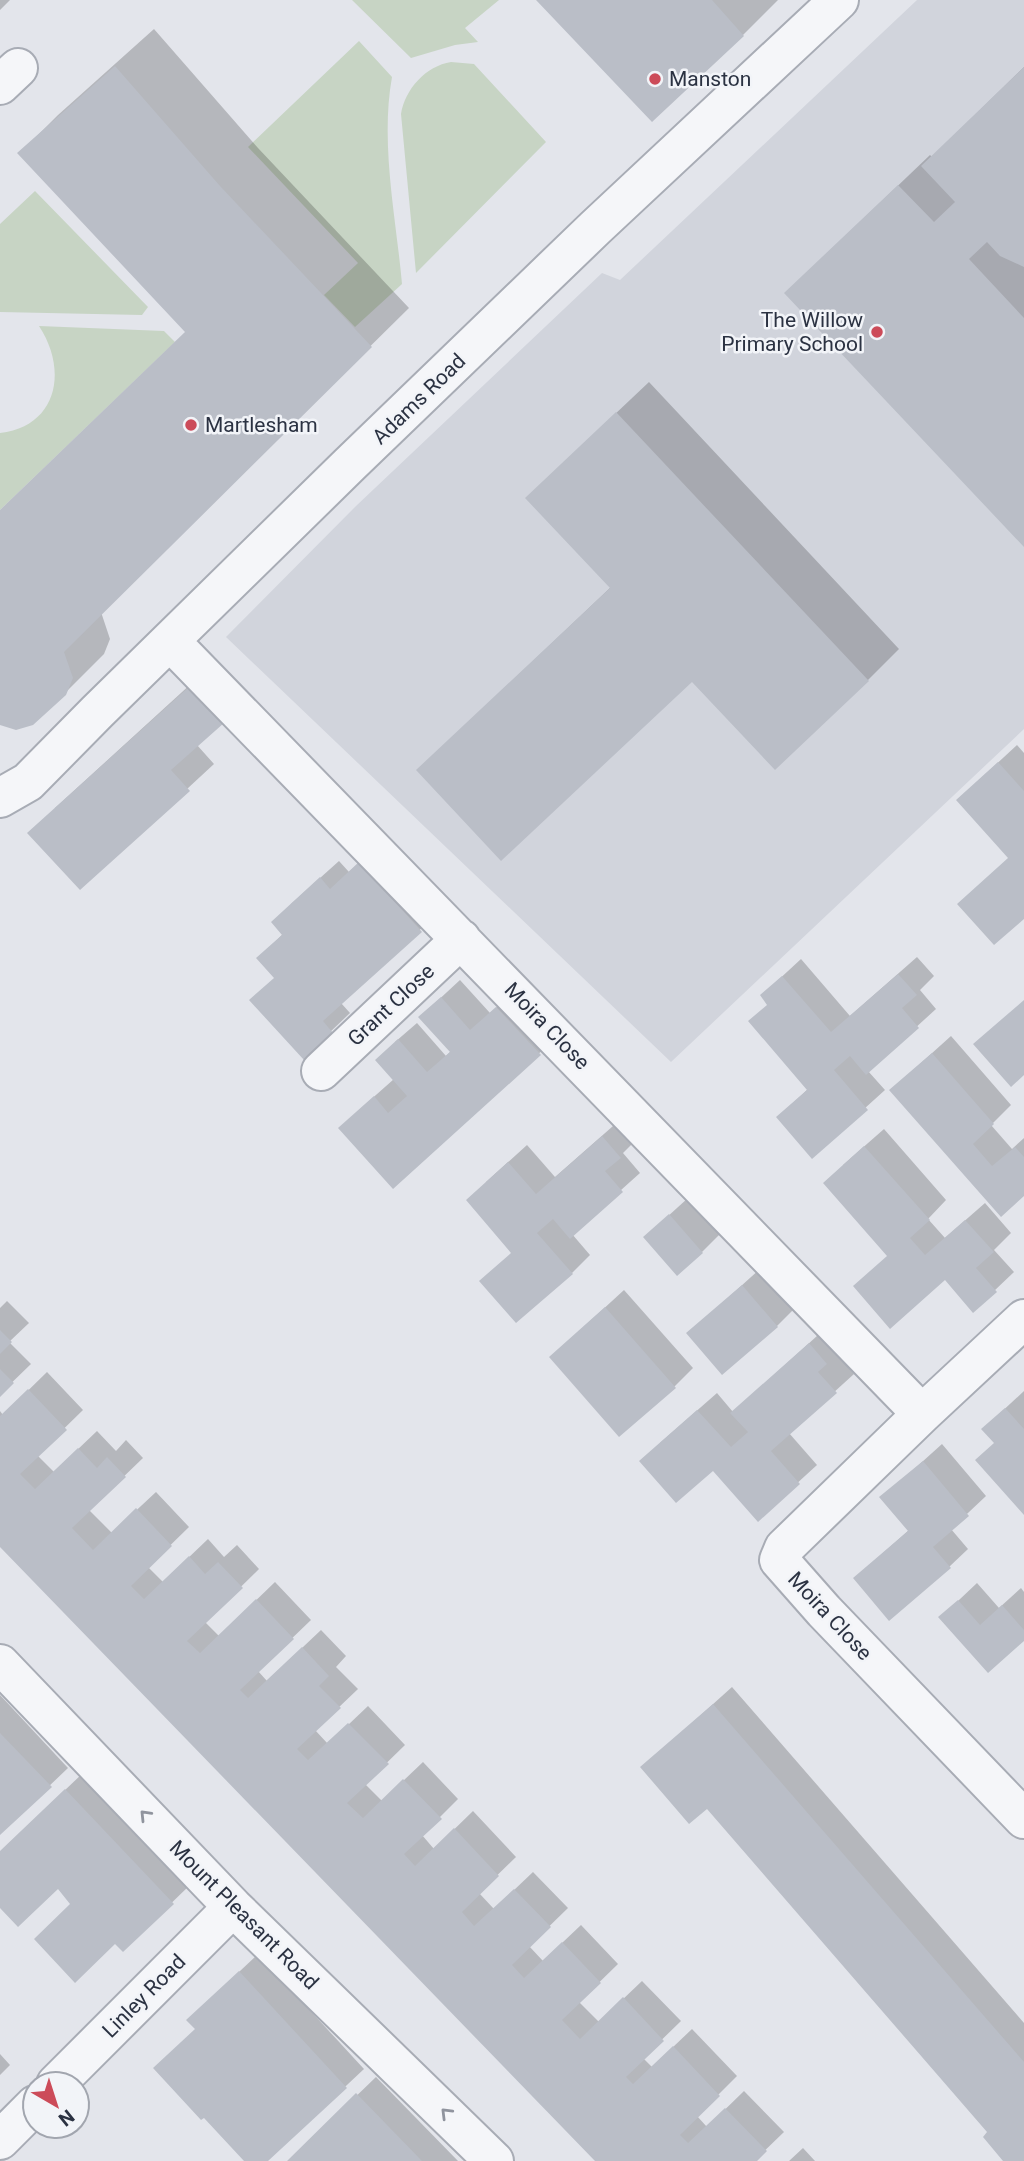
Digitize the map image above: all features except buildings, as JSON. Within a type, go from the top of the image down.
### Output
[{"type":"street","name":"Adams Road","points":[[0,798],[28,782],[596,228],[839,0]]},
{"type":"street","name":"Moira Close","points":[[170,641],[922,1414]]},
{"type":"street","name":"Grant Close","points":[[321,1071],[461,939]]},
{"type":"street","name":"Moira Close","points":[[1024,1319],[784,1548],[779,1560],[824,1611],[1024,1819]]},
{"type":"street","name":"Mount Pleasant Road","points":[[0,1664],[233,1907],[494,2161]]},
{"type":"street","name":"Linley Road","points":[[70,2070],[233,1907]]},
{"type":"street","points":[[0,2140],[21,2119]]},
{"type":"shaded area","points":[[917,0],[1024,0],[1024,729],[671,1062],[226,637],[356,506],[602,273],[620,280]]},
{"type":"green space","points":[[352,0],[499,0],[465,28],[478,42],[455,45],[411,58]]},
{"type":"green space","points":[[359,41],[392,77],[388,154],[402,284],[355,327],[324,295],[358,263],[248,147]]},
{"type":"green space","points":[[451,62],[474,64],[546,142],[416,273],[401,114],[407,96],[418,80],[433,68]]},
{"type":"green space","points":[[35,191],[148,307],[142,315],[0,312],[0,224]]},
{"type":"green space","points":[[39,326],[164,331],[175,342],[0,510],[0,433],[20,428],[35,420],[52,393],[55,377],[53,360]]},
{"type":"place","name":"Manston","points":[[655,79]]},
{"type":"place","name":"The Willow Primary School","points":[[877,332]]},
{"type":"place","name":"Martlesham","points":[[191,425]]}]
